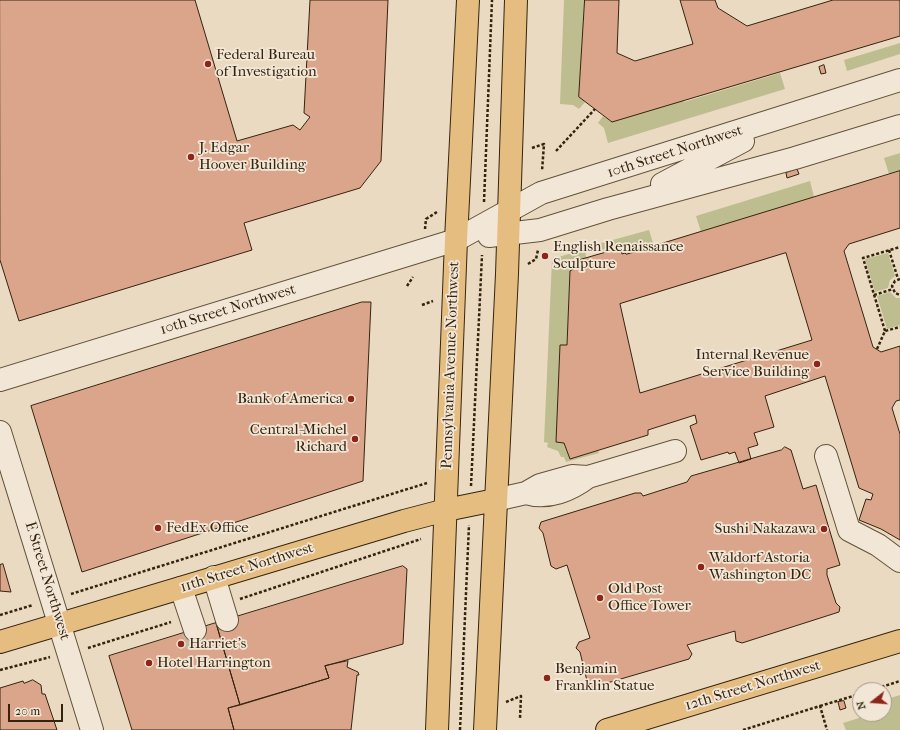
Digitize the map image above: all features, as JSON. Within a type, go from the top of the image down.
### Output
[{"type":"main road","name":"Pennsylvania Avenue Northwest","points":[[437,730],[456,240],[468,0]]},
{"type":"main road","points":[[485,730],[509,211],[516,0]]},
{"type":"main road","name":"11th Street Northwest","points":[[0,642],[446,510],[495,500]]},
{"type":"main road","name":"12th Street Northwest","points":[[607,730],[900,642]]},
{"type":"street","name":"10th Street Northwest","points":[[0,380],[456,240],[483,231],[509,211],[541,193],[900,80]]},
{"type":"street","points":[[608,209],[678,177],[714,156],[756,135],[900,89]]},
{"type":"street","name":"10th Street Northwest","points":[[483,231],[508,233],[540,230],[608,209],[795,158],[900,126]]},
{"type":"street","name":"E Street Northwest","points":[[0,432],[92,730]]},
{"type":"street","points":[[495,500],[526,493],[543,496],[574,487],[588,477],[674,451]]},
{"type":"street","points":[[826,456],[849,530],[878,546],[900,561]]},
{"type":"street","points":[[214,578],[225,612]]},
{"type":"street","points":[[181,588],[192,623]]},
{"type":"path","points":[[460,730],[492,0]]},
{"type":"path","points":[[556,151],[595,109]]},
{"type":"path","points":[[529,148],[544,144],[542,171]]},
{"type":"path","points":[[425,230],[426,219],[441,210]]},
{"type":"path","points":[[877,349],[885,331],[863,258],[900,246]]},
{"type":"path","points":[[889,250],[899,279],[893,283],[892,289]]},
{"type":"path","points":[[407,286],[412,277]]},
{"type":"path","points":[[874,295],[892,289]]},
{"type":"path","points":[[892,289],[895,293],[900,295]]},
{"type":"path","points":[[422,305],[435,300]]},
{"type":"path","points":[[885,331],[900,327]]},
{"type":"path","points":[[98,586],[398,492]]},
{"type":"path","points":[[225,612],[397,547]]},
{"type":"path","points":[[0,615],[4,613]]},
{"type":"path","points":[[115,641],[192,623]]},
{"type":"path","points":[[0,670],[19,664]]},
{"type":"path","points":[[506,702],[521,696],[520,718]]},
{"type":"path","points":[[743,730],[852,696]]},
{"type":"path","points":[[820,706],[827,730]]},
{"type":"shaded area","points":[[564,0],[585,0],[580,95],[585,102],[579,109],[573,105],[560,104]]},
{"type":"shaded area","points":[[900,43],[900,54],[847,71],[844,60]]},
{"type":"shaded area","points":[[780,73],[785,89],[608,143],[604,128],[598,123],[603,116],[612,122],[683,99],[684,102]]},
{"type":"shaded area","points":[[900,153],[900,171],[889,174],[884,158]]},
{"type":"shaded area","points":[[810,181],[814,197],[701,232],[696,216]]},
{"type":"shaded area","points":[[649,230],[654,246],[626,254],[601,254],[598,244]]},
{"type":"shaded area","points":[[585,249],[586,258],[575,261],[577,267],[570,271],[567,345],[560,345],[556,442],[564,443],[570,459],[598,450],[599,453],[566,462],[564,457],[561,457],[558,451],[547,447],[548,443],[544,442],[552,259]]},
{"type":"shaded area","points":[[888,253],[895,276],[890,280],[888,288],[875,292],[865,259]]},
{"type":"shaded area","points":[[890,292],[896,298],[900,298],[900,325],[887,329],[877,296]]},
{"type":"shaded area","points":[[900,695],[900,730],[846,730],[843,723],[852,720],[852,722],[892,722],[892,698]]},
{"type":"building","name":"J. Edgar Hoover Building","points":[[0,0],[195,0],[237,141],[293,125],[300,130],[310,117],[304,113],[310,0],[388,0],[381,161],[360,188],[244,223],[252,250],[19,321],[0,260]]},
{"type":"building","points":[[585,0],[619,0],[617,53],[635,61],[693,44],[680,0],[715,0],[718,8],[747,26],[833,0],[900,0],[900,36],[612,122],[579,97]]},
{"type":"building","points":[[824,65],[826,73],[821,74],[819,67]]},
{"type":"building","points":[[797,169],[799,174],[787,178],[786,173]]},
{"type":"building","name":"Internal Revenue Service Building","points":[[900,171],[900,228],[849,244],[844,251],[873,347],[881,352],[900,346],[900,400],[896,401],[892,408],[900,434],[900,540],[881,529],[859,520],[866,499],[871,500],[873,494],[859,488],[825,376],[765,396],[774,427],[754,433],[758,445],[748,448],[751,459],[739,463],[735,452],[729,454],[728,452],[701,460],[690,426],[697,423],[695,415],[648,430],[648,435],[570,459],[564,443],[556,442],[560,345],[567,345],[570,271],[577,267],[575,261],[620,248],[622,254]],"holes":[[[786,253],[812,340],[640,393],[620,304]]]},
{"type":"building","points":[[362,302],[371,302],[363,481],[82,572],[31,406]]},
{"type":"building","name":"Waldorf Astoria Washington DC","points":[[785,447],[791,450],[803,489],[816,485],[840,565],[827,569],[827,575],[836,603],[840,607],[839,612],[742,643],[736,641],[735,631],[687,645],[692,654],[689,659],[590,688],[580,652],[576,648],[579,642],[590,638],[567,565],[556,569],[551,566],[543,533],[539,528],[541,522],[635,493],[641,493],[643,496],[687,482],[691,476],[781,450]]},
{"type":"building","points":[[3,564],[11,592],[0,591],[0,565]]},
{"type":"building","points":[[403,566],[407,569],[403,644],[325,666],[329,678],[240,705],[216,623]]},
{"type":"building","points":[[216,623],[240,705],[228,708],[234,730],[132,730],[109,656]]},
{"type":"building","points":[[348,661],[347,667],[358,672],[359,675],[357,675],[351,730],[234,730],[228,708],[329,678],[325,666]]},
{"type":"building","points":[[33,680],[41,685],[42,694],[45,694],[57,730],[0,730],[0,688],[23,681],[24,683]]},
{"type":"building","points":[[844,701],[846,708],[840,710],[838,702]]},
{"type":"tunnel","points":[[194,649],[195,630],[205,637]]},
{"type":"place","name":"Federal Bureau of Investigation","points":[[208,64]]},
{"type":"place","name":"J. Edgar Hoover Building","points":[[191,157]]},
{"type":"place","name":"English Renaissance Sculpture","points":[[545,256]]},
{"type":"place","name":"Internal Revenue Service Building","points":[[817,364]]},
{"type":"place","name":"Bank of America","points":[[351,399]]},
{"type":"place","name":"Central-Michel Richard","points":[[355,439]]},
{"type":"place","name":"FedEx Office","points":[[158,528]]},
{"type":"place","name":"Sushi Nakazawa","points":[[824,529]]},
{"type":"place","name":"Waldorf Astoria Washington DC","points":[[701,567]]},
{"type":"place","name":"Old Post Office Tower","points":[[600,598]]},
{"type":"place","name":"Harriet's","points":[[181,644]]},
{"type":"place","name":"Hotel Harrington","points":[[149,663]]},
{"type":"place","name":"Benjamin Franklin Statue","points":[[547,678]]}]
